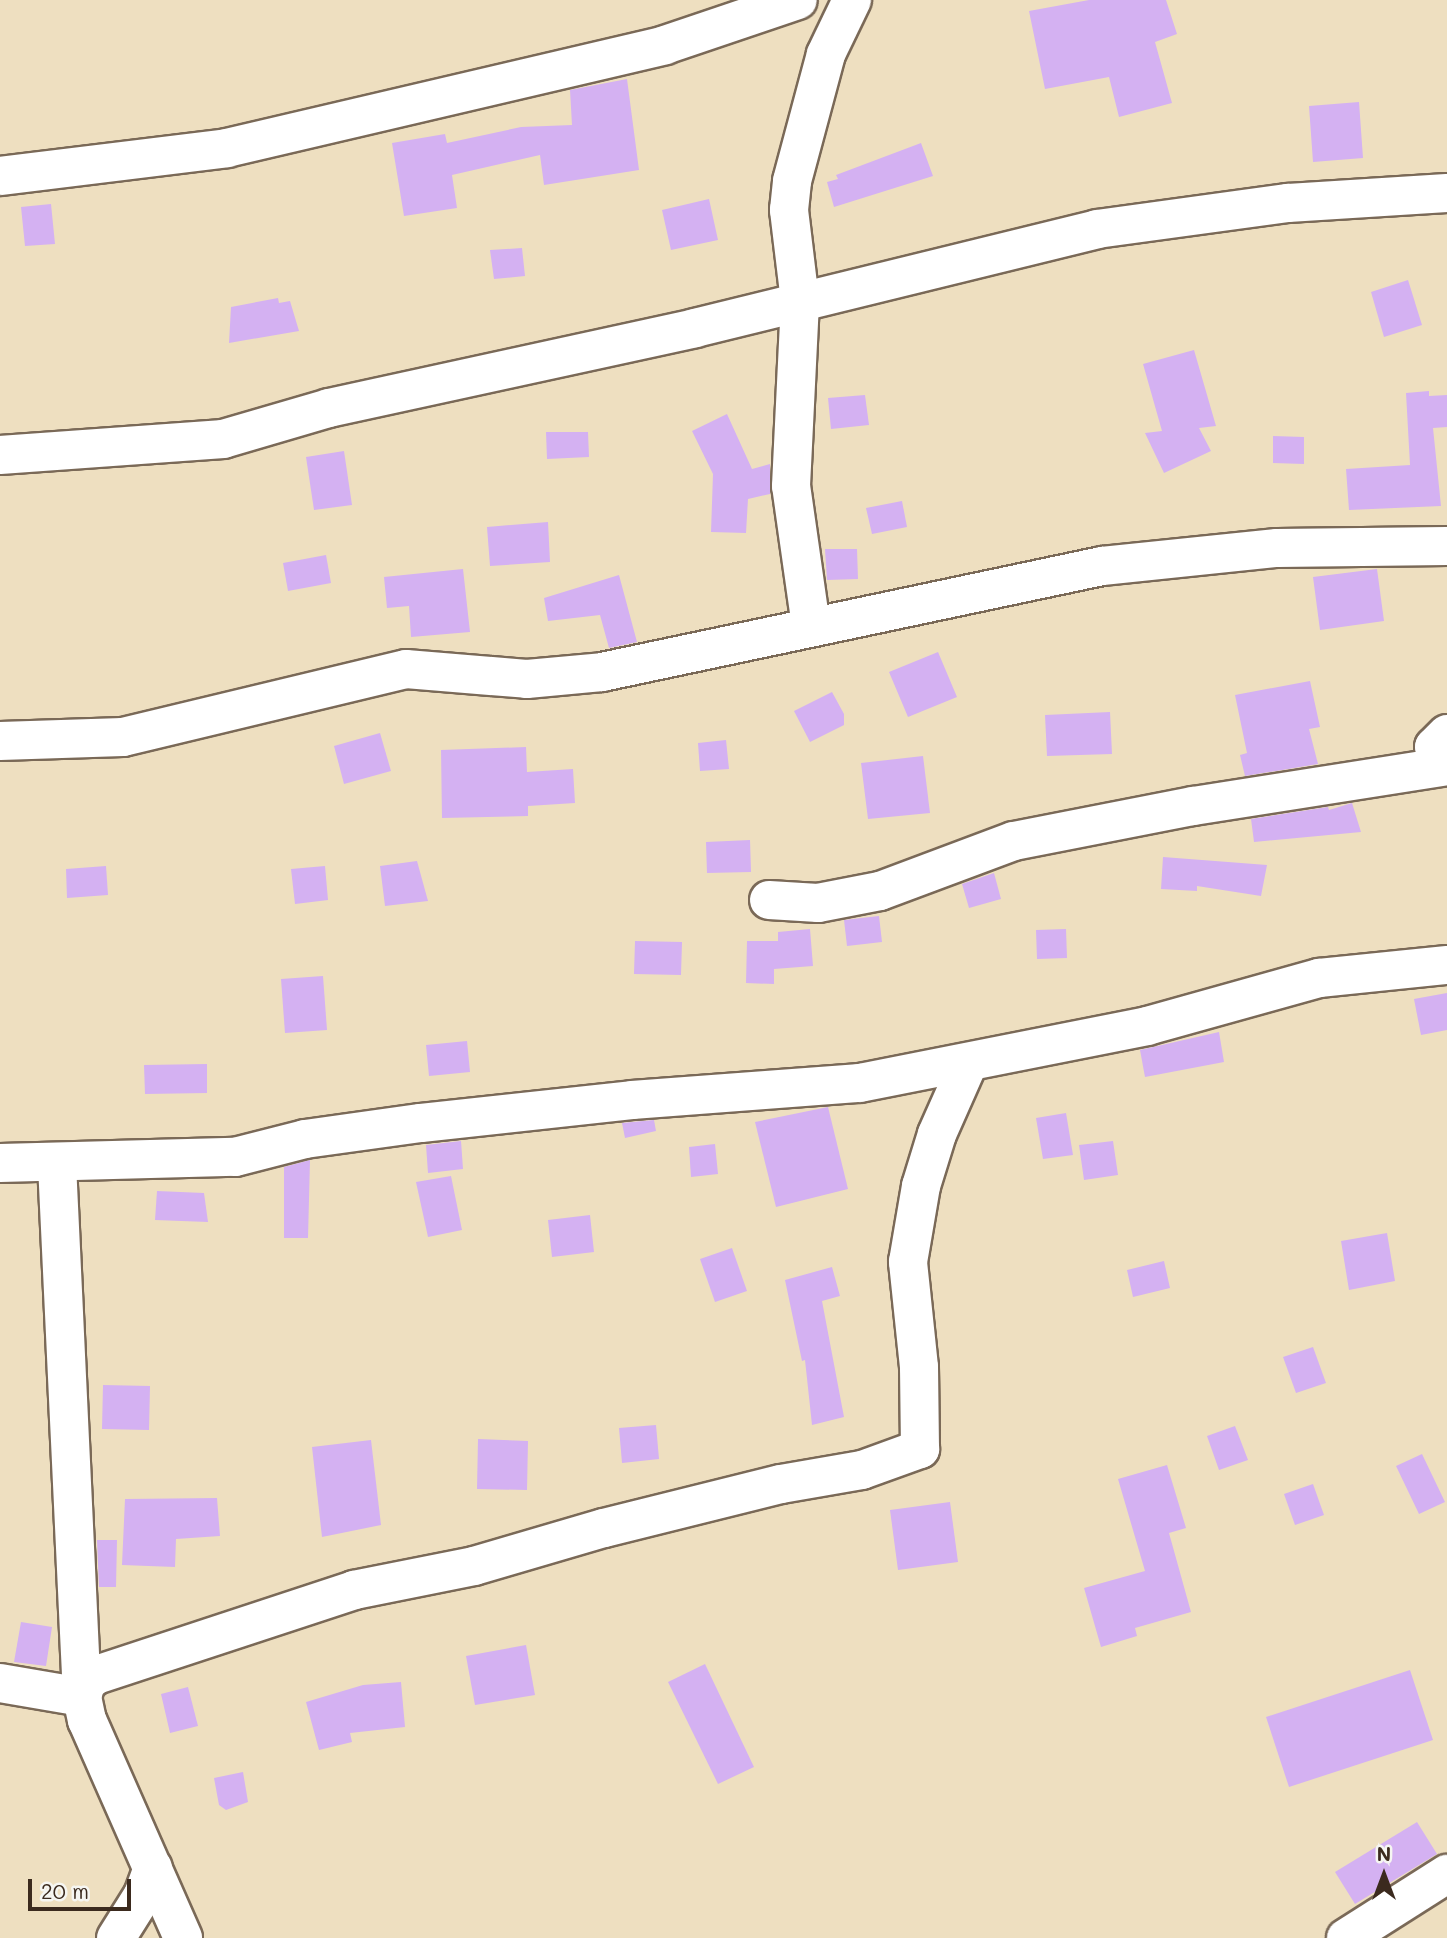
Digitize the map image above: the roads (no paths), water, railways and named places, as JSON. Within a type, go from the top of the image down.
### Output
[{"type":"street","points":[[0,176],[227,148],[666,45],[798,0]]},
{"type":"street","points":[[811,626],[790,457],[800,301],[789,210],[792,181],[826,54],[852,0]]},
{"type":"street","points":[[0,455],[223,439],[329,408],[800,301],[1097,229],[1288,203],[1447,193]]},
{"type":"street","points":[[0,741],[123,737],[406,669],[527,679],[602,672],[1101,566],[1278,548],[1447,546]]},
{"type":"street","points":[[1447,734],[1434,747],[1447,759]]},
{"type":"street","points":[[769,900],[818,903],[880,891],[1014,841],[1193,806],[1447,766]]},
{"type":"street","points":[[0,1163],[57,1164],[235,1157],[305,1139],[421,1123],[632,1100],[784,1092],[968,1064],[1146,1026],[1319,978],[1447,965]]},
{"type":"street","points":[[82,1697],[86,1683],[96,1675],[354,1590],[486,1563],[604,1528],[781,1484],[862,1470],[920,1449],[919,1367],[908,1262],[920,1186],[937,1133],[968,1064]]},
{"type":"street","points":[[57,1164],[82,1697],[87,1720],[184,1938]]},
{"type":"street","points":[[0,1683],[82,1697]]},
{"type":"street","points":[[116,1938],[144,1895],[153,1868]]},
{"type":"street","points":[[1346,1938],[1447,1874]]}]
